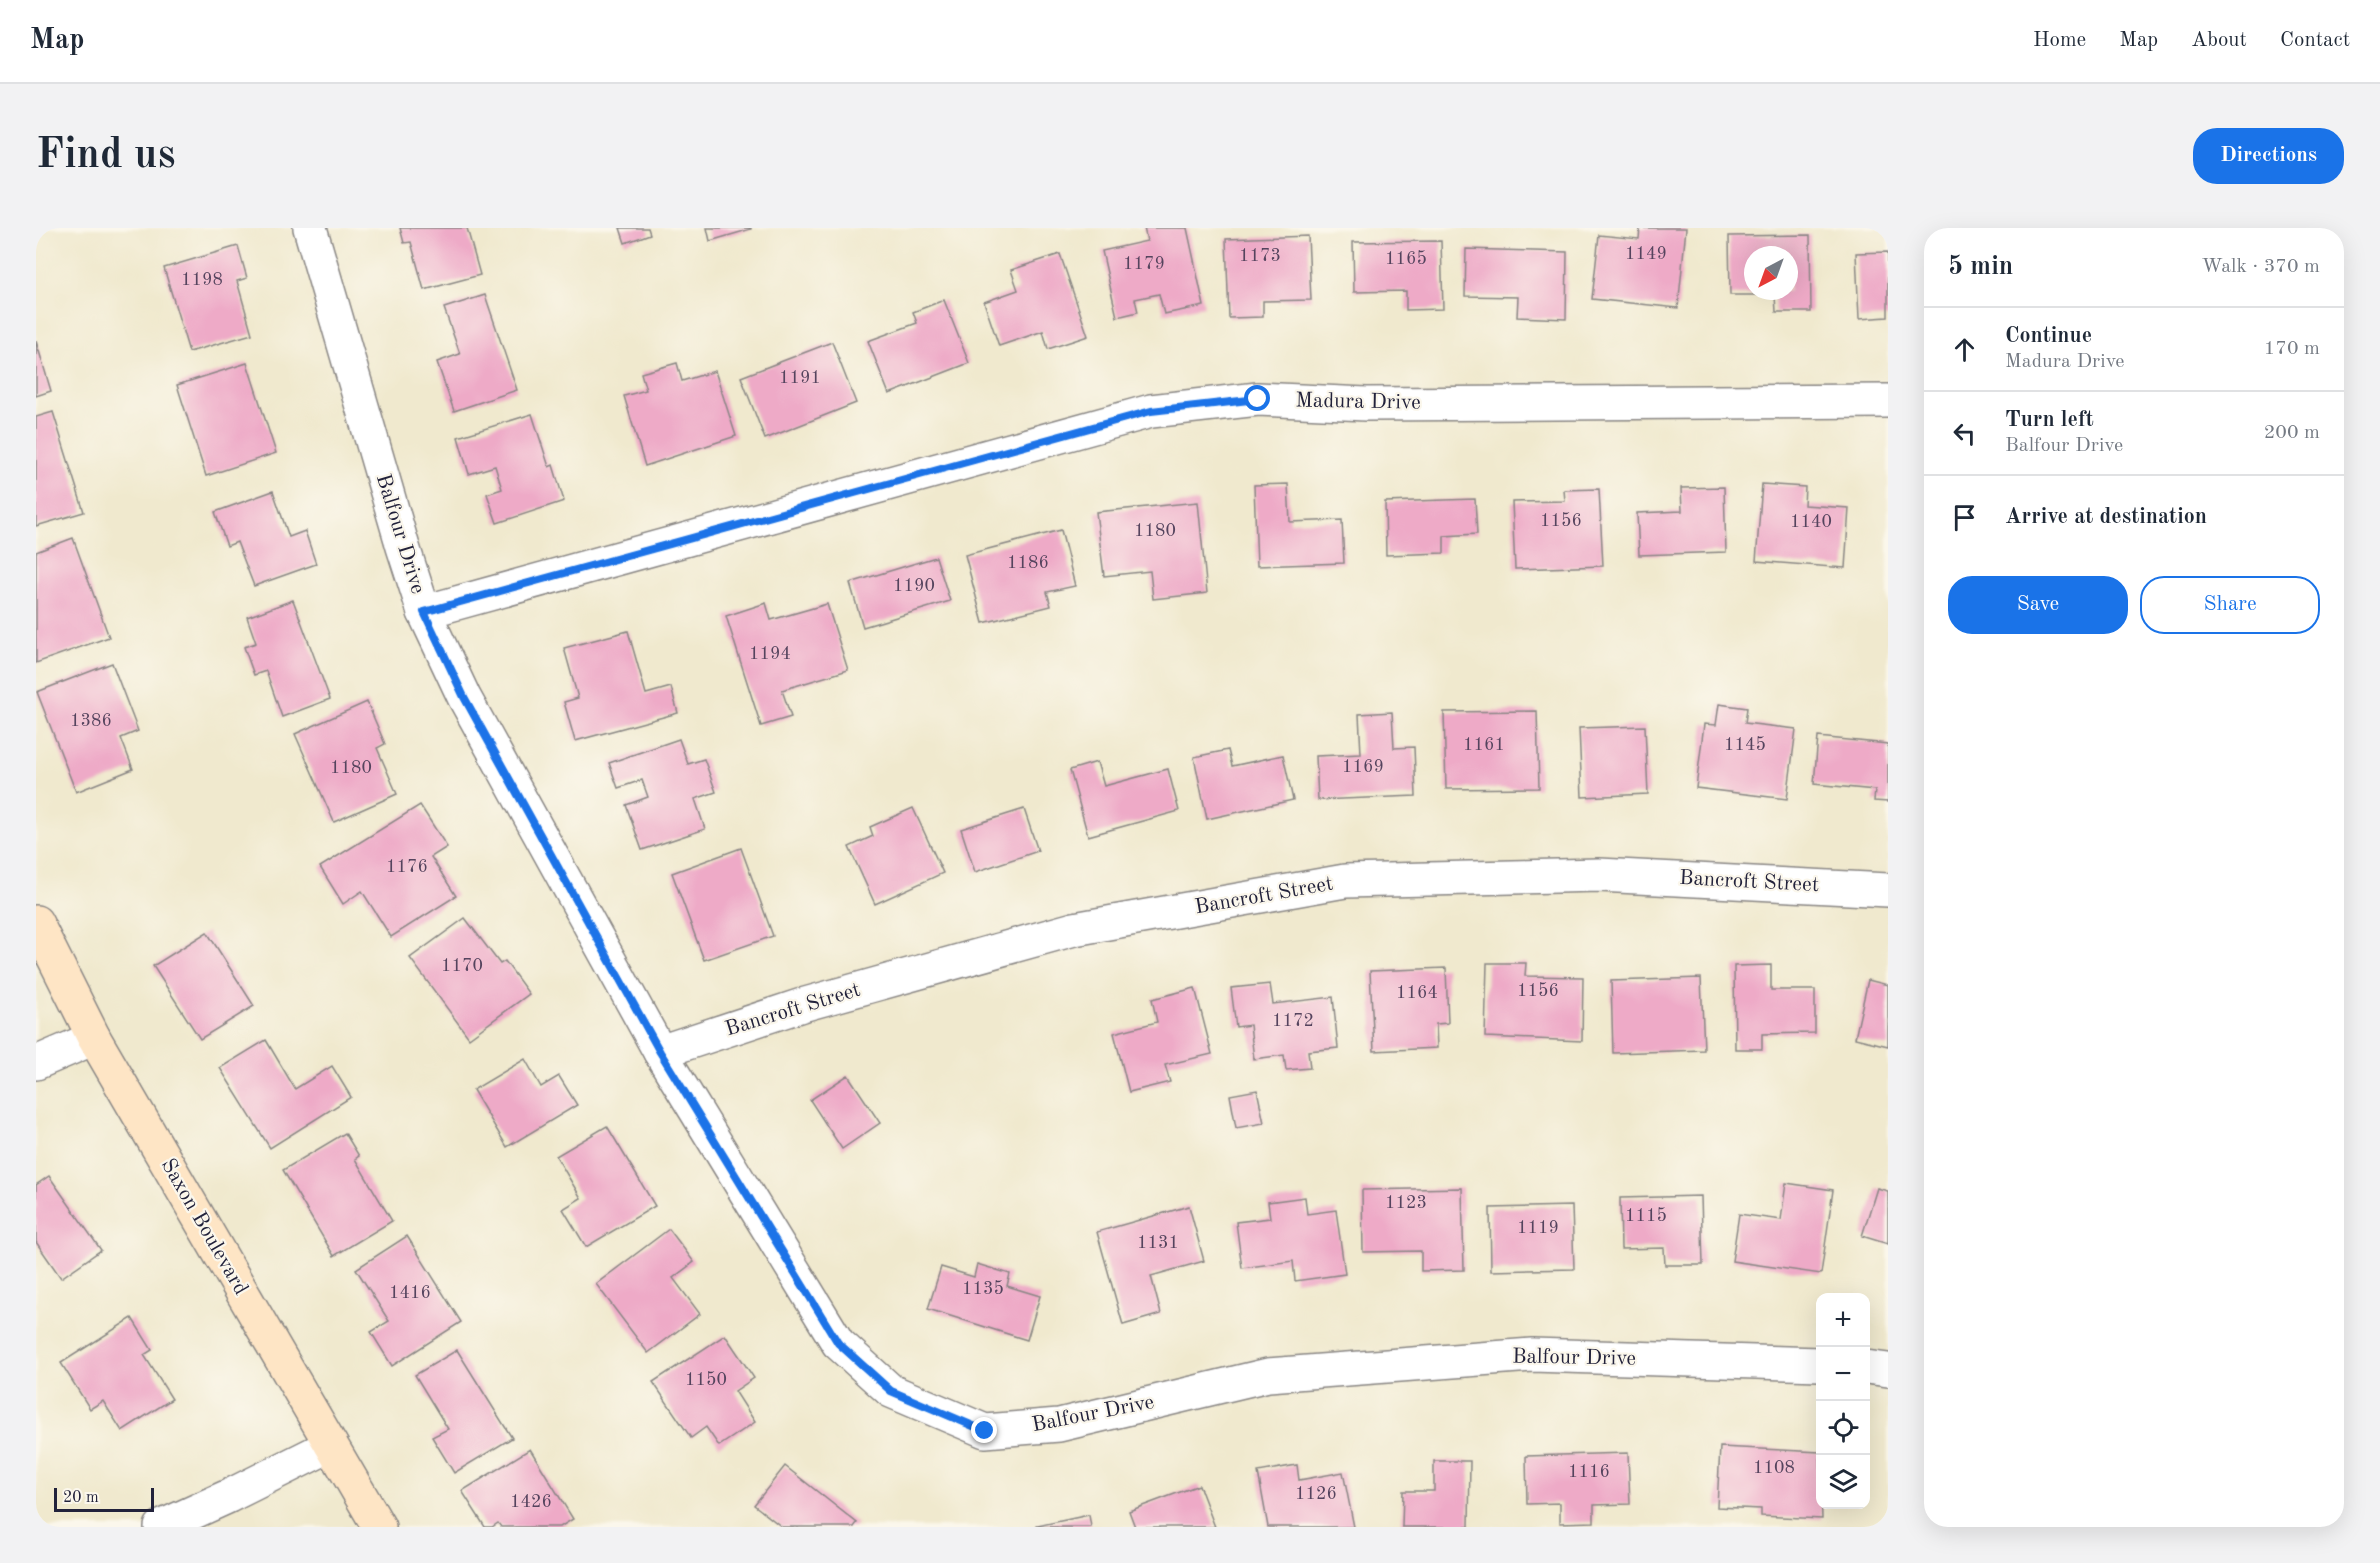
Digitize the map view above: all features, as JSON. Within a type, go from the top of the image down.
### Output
[{"type":"main road","name":"Saxon Boulevard","points":[[36,922],[94,1038],[379,1527]]},
{"type":"street","name":"Balfour Drive","points":[[310,228],[424,612],[464,697],[660,1052],[838,1343],[891,1391],[985,1431],[1059,1425],[1268,1375],[1532,1355],[1816,1364]]},
{"type":"street","name":"Madura Drive","points":[[424,612],[1151,411],[1258,399],[1366,404],[1888,401]]},
{"type":"street","name":"Bancroft Street","points":[[660,1052],[802,1005],[1074,929],[1345,881],[1599,875],[1888,890]]},
{"type":"street","points":[[36,1062],[94,1038]]},
{"type":"street","points":[[1870,1368],[1888,1371]]},
{"type":"street","points":[[161,1527],[331,1445]]},
{"type":"building","points":[[400,228],[467,228],[480,275],[424,290],[411,242],[404,243]]},
{"type":"building","points":[[620,228],[648,228],[650,234],[625,243]]},
{"type":"building","points":[[707,228],[751,228],[751,229],[710,241]]},
{"type":"building","points":[[1144,228],[1187,228],[1204,306],[1164,314],[1159,294],[1135,299],[1138,312],[1117,317],[1102,251],[1147,241]]},
{"type":"building","points":[[1640,228],[1686,228],[1678,308],[1592,299],[1599,235],[1639,239]]},
{"type":"building","points":[[1810,235],[1811,312],[1776,312],[1775,300],[1798,300],[1798,246],[1744,246],[1744,295],[1730,295],[1729,236]]},
{"type":"building","points":[[1308,236],[1311,300],[1263,301],[1263,317],[1229,318],[1226,239]]},
{"type":"building","points":[[1441,241],[1443,309],[1406,310],[1406,291],[1354,292],[1353,242]]},
{"type":"building","points":[[238,246],[247,278],[237,281],[252,334],[189,352],[164,268]]},
{"type":"building","points":[[1466,249],[1567,252],[1566,319],[1517,317],[1518,297],[1465,296]]},
{"type":"building","points":[[1888,252],[1888,317],[1859,319],[1856,253]]},
{"type":"building","points":[[1060,254],[1088,336],[1048,349],[1043,331],[999,346],[984,302],[1018,290],[1011,270]]},
{"type":"building","points":[[485,295],[517,390],[454,411],[437,362],[460,354],[444,308]]},
{"type":"building","points":[[944,300],[969,363],[889,394],[868,341],[917,323],[913,312]]},
{"type":"building","points":[[36,341],[51,391],[36,396]]},
{"type":"building","points":[[832,342],[856,403],[765,439],[741,377]]},
{"type":"building","points":[[247,363],[276,453],[206,476],[177,385]]},
{"type":"building","points":[[677,363],[682,381],[715,371],[736,436],[645,466],[624,396],[646,390],[641,373]]},
{"type":"building","points":[[53,412],[84,512],[36,526],[36,417]]},
{"type":"building","points":[[532,414],[549,467],[553,465],[564,501],[497,523],[487,494],[502,489],[495,466],[469,474],[458,437]]},
{"type":"building","points":[[1288,484],[1290,522],[1342,520],[1344,563],[1257,566],[1254,485]]},
{"type":"building","points":[[1762,484],[1805,487],[1804,505],[1849,508],[1845,568],[1756,561]]},
{"type":"building","points":[[1724,487],[1726,552],[1639,555],[1637,513],[1682,511],[1681,488]]},
{"type":"building","points":[[1599,489],[1603,566],[1515,569],[1512,502],[1565,501],[1564,490]]},
{"type":"building","points":[[273,491],[289,537],[305,531],[316,564],[254,586],[237,542],[227,546],[215,512]]},
{"type":"building","points":[[1475,499],[1477,534],[1444,536],[1444,553],[1386,555],[1385,502]]},
{"type":"building","points":[[1198,502],[1207,593],[1153,599],[1150,571],[1104,576],[1096,512]]},
{"type":"building","points":[[1061,530],[1075,586],[1047,592],[1051,606],[983,623],[965,555]]},
{"type":"building","points":[[73,538],[109,637],[36,663],[36,552]]},
{"type":"building","points":[[936,557],[950,601],[863,627],[850,583]]},
{"type":"building","points":[[293,600],[330,699],[282,717],[266,671],[254,675],[244,647],[256,643],[247,617]]},
{"type":"building","points":[[766,603],[771,620],[827,604],[848,670],[782,690],[791,717],[761,726],[726,616]]},
{"type":"building","points":[[628,631],[646,694],[671,687],[678,713],[575,741],[564,702],[578,698],[564,648]]},
{"type":"building","points":[[112,663],[138,731],[121,738],[133,769],[76,792],[37,692]]},
{"type":"building","points":[[367,702],[385,744],[377,748],[397,794],[334,822],[295,734]]},
{"type":"building","points":[[1719,704],[1747,708],[1745,723],[1796,729],[1787,799],[1696,788],[1704,724],[1716,725]]},
{"type":"building","points":[[1537,711],[1539,788],[1446,789],[1444,712]]},
{"type":"building","points":[[1392,712],[1394,748],[1414,747],[1416,796],[1318,800],[1316,756],[1361,754],[1359,714]]},
{"type":"building","points":[[1645,726],[1648,794],[1582,797],[1579,728]]},
{"type":"building","points":[[1818,737],[1888,744],[1888,802],[1874,801],[1875,790],[1814,784]]},
{"type":"building","points":[[679,739],[688,764],[704,759],[716,792],[695,799],[705,829],[642,850],[626,805],[648,797],[642,780],[618,788],[609,763]]},
{"type":"building","points":[[1228,750],[1232,766],[1283,755],[1293,800],[1207,819],[1194,757]]},
{"type":"building","points":[[1097,762],[1104,786],[1168,769],[1179,811],[1088,836],[1070,770]]},
{"type":"building","points":[[420,805],[447,847],[431,857],[456,896],[391,937],[362,891],[343,904],[320,867]]},
{"type":"building","points":[[913,808],[943,873],[875,904],[849,847],[873,836],[870,827]]},
{"type":"building","points":[[1024,809],[1038,851],[975,872],[961,829]]},
{"type":"building","points":[[741,848],[773,936],[704,960],[672,873]]},
{"type":"building","points":[[465,918],[500,964],[505,961],[529,994],[469,1038],[410,958]]},
{"type":"building","points":[[207,932],[254,1006],[200,1039],[153,966]]},
{"type":"building","points":[[1487,963],[1526,963],[1525,976],[1583,977],[1582,1041],[1485,1037]]},
{"type":"building","points":[[1771,965],[1771,990],[1815,990],[1815,1033],[1762,1034],[1762,1049],[1735,1049],[1734,966]]},
{"type":"building","points":[[1446,968],[1448,1023],[1436,1024],[1437,1048],[1374,1051],[1370,971]]},
{"type":"building","points":[[1701,978],[1704,1050],[1613,1053],[1611,981]]},
{"type":"building","points":[[1868,980],[1888,985],[1888,1046],[1855,1038]]},
{"type":"building","points":[[1270,984],[1273,1004],[1333,997],[1338,1048],[1308,1051],[1310,1068],[1286,1070],[1284,1055],[1254,1059],[1250,1025],[1236,1027],[1231,988]]},
{"type":"building","points":[[1195,988],[1212,1054],[1165,1065],[1170,1082],[1129,1092],[1114,1033],[1157,1022],[1152,999]]},
{"type":"building","points":[[266,1040],[295,1089],[332,1066],[351,1097],[270,1148],[220,1068]]},
{"type":"building","points":[[525,1059],[541,1087],[559,1076],[577,1105],[507,1147],[473,1090]]},
{"type":"building","points":[[848,1075],[880,1123],[842,1149],[810,1100]]},
{"type":"building","points":[[1257,1090],[1264,1123],[1236,1128],[1230,1095]]},
{"type":"building","points":[[607,1126],[655,1206],[586,1247],[563,1209],[581,1198],[556,1156]]},
{"type":"building","points":[[345,1133],[359,1156],[355,1159],[392,1221],[334,1256],[283,1170]]},
{"type":"building","points":[[49,1176],[101,1250],[61,1278],[36,1242],[36,1185]]},
{"type":"building","points":[[1786,1183],[1833,1190],[1821,1274],[1732,1261],[1739,1214],[1781,1220]]},
{"type":"building","points":[[1462,1188],[1464,1270],[1421,1271],[1421,1251],[1363,1252],[1362,1190]]},
{"type":"building","points":[[1877,1188],[1888,1191],[1888,1244],[1862,1236]]},
{"type":"building","points":[[1701,1196],[1703,1265],[1665,1265],[1664,1248],[1621,1249],[1620,1198]]},
{"type":"building","points":[[1305,1197],[1307,1214],[1336,1210],[1345,1274],[1295,1281],[1293,1261],[1242,1268],[1236,1222],[1270,1218],[1268,1202]]},
{"type":"building","points":[[1189,1206],[1204,1261],[1151,1276],[1161,1314],[1123,1325],[1097,1232]]},
{"type":"building","points":[[1572,1206],[1574,1269],[1491,1271],[1490,1208]]},
{"type":"building","points":[[669,1229],[694,1262],[673,1278],[700,1314],[648,1353],[596,1284]]},
{"type":"building","points":[[407,1236],[461,1322],[392,1366],[371,1332],[389,1321],[356,1269]]},
{"type":"building","points":[[977,1264],[1010,1274],[1007,1286],[1040,1296],[1027,1340],[928,1309],[941,1267],[974,1277]]},
{"type":"building","points":[[132,1318],[152,1350],[144,1355],[172,1399],[122,1431],[103,1401],[90,1409],[61,1363]]},
{"type":"building","points":[[725,1335],[754,1378],[735,1391],[755,1422],[719,1446],[706,1427],[691,1438],[653,1382]]},
{"type":"building","points":[[457,1350],[512,1438],[454,1473],[432,1437],[448,1429],[415,1375]]},
{"type":"building","points":[[1720,1447],[1816,1452],[1816,1509],[1822,1509],[1822,1519],[1761,1516],[1761,1509],[1717,1507]]},
{"type":"building","points":[[530,1449],[573,1519],[560,1527],[501,1527],[498,1523],[492,1527],[485,1527],[462,1491]]},
{"type":"building","points":[[1628,1453],[1630,1504],[1594,1505],[1594,1522],[1560,1523],[1560,1503],[1527,1504],[1526,1456]]},
{"type":"building","points":[[1434,1461],[1470,1461],[1469,1527],[1402,1527],[1403,1491],[1434,1491]]},
{"type":"building","points":[[1297,1465],[1299,1480],[1343,1472],[1354,1527],[1268,1527],[1258,1472]]},
{"type":"building","points":[[785,1466],[857,1523],[854,1527],[782,1527],[754,1505]]},
{"type":"building","points":[[1199,1485],[1215,1527],[1135,1527],[1129,1511]]},
{"type":"building","points":[[1089,1515],[1091,1527],[1037,1527],[1037,1526]]},
{"type":"route","points":[[985,1431],[891,1391],[838,1343],[660,1052],[464,697],[424,612],[1151,411],[1258,399]]}]
